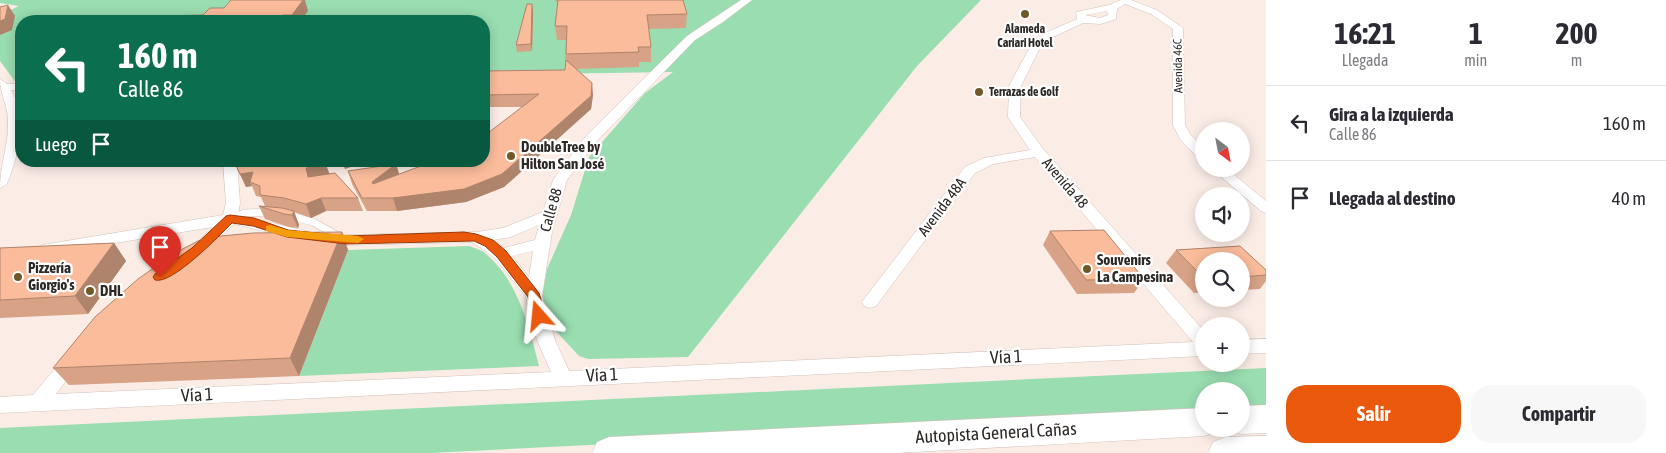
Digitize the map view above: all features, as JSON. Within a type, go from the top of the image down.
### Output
[{"type":"highway","points":[[1250,420],[1266,419]]},
{"type":"highway","name":"Autopista General Cañas","points":[[609,453],[1195,422]]},
{"type":"highway","points":[[1225,453],[1266,451]]},
{"type":"street","name":"Calle 88","points":[[563,377],[546,340],[534,296],[542,244],[560,180],[590,140],[691,38],[747,0]]},
{"type":"street","name":"Avenida 48","points":[[1126,1],[1112,9],[1113,17],[1101,21],[1082,20],[1049,36],[1034,48],[1015,86],[1014,117],[1038,152],[1195,333]]},
{"type":"street","name":"Avenida 46C","points":[[1126,1],[1154,12],[1178,28],[1179,125],[1185,136],[1195,147]]},
{"type":"street","points":[[1,179],[11,154],[15,126],[11,103],[2,85],[15,86]]},
{"type":"street","name":"Avenida 48A","points":[[870,302],[970,170],[989,160],[1038,152]]},
{"type":"street","points":[[226,244],[190,255],[230,219],[233,203],[230,167]]},
{"type":"street","points":[[1230,178],[1266,208]]},
{"type":"street","points":[[269,242],[476,237],[506,233],[549,214]]},
{"type":"street","points":[[29,252],[230,219],[254,222],[287,234],[346,240]]},
{"type":"street","points":[[476,237],[489,243],[501,254],[534,296]]},
{"type":"street","points":[[501,254],[542,244]]},
{"type":"street","points":[[38,403],[84,346]]},
{"type":"street","points":[[1250,347],[1266,346]]},
{"type":"street","name":"Vía 1","points":[[0,405],[563,377],[1195,349]]},
{"type":"green space","points":[[0,0],[981,0],[917,66],[688,357],[588,359],[579,356],[554,329],[542,296],[547,269],[571,215],[589,157],[645,93],[673,72],[490,75],[490,15],[15,15],[15,81],[0,61],[0,15],[19,6],[0,3]]},
{"type":"green space","points":[[469,246],[480,250],[497,265],[515,291],[527,321],[539,366],[299,376],[348,250]]},
{"type":"green space","points":[[1266,368],[1266,411],[1250,412],[1250,382],[1195,382],[1195,414],[431,453],[0,453],[0,428],[1195,371],[1250,372],[1250,369]]},
{"type":"building","points":[[231,0],[303,0],[292,15],[203,15],[210,8],[224,8]]},
{"type":"building","points":[[558,0],[683,0],[687,14],[647,15],[651,47],[638,47],[639,52],[566,54],[567,26],[555,26]]},
{"type":"building","points":[[527,4],[532,4],[531,44],[516,45]]},
{"type":"building","points":[[8,5],[5,19],[0,21],[0,7]]},
{"type":"building","points":[[566,60],[592,83],[591,96],[502,174],[464,189],[393,198],[362,198],[348,171],[375,167],[392,167],[372,182],[373,184],[418,167],[490,167],[490,131],[539,94],[490,95],[490,71],[565,70]]},
{"type":"building","points":[[237,167],[309,167],[306,168],[308,177],[335,173],[358,198],[321,198],[306,204],[284,198],[260,195],[260,186],[250,182],[253,172],[240,174]]},
{"type":"building","points":[[259,206],[294,211],[292,215],[284,214]]},
{"type":"building","points":[[1104,230],[1144,279],[1086,280],[1050,231]]},
{"type":"building","points":[[342,232],[290,358],[53,368],[95,317],[138,279],[175,253],[198,241],[221,236],[253,233]]},
{"type":"building","points":[[114,243],[75,296],[0,300],[0,248]]},
{"type":"building","points":[[1240,246],[1246,252],[1195,252],[1195,269],[1176,250]]},
{"type":"building","points":[[1250,255],[1266,270],[1266,275],[1250,276]]},
{"type":"slow traffic","points":[[270,229],[287,234],[346,240],[358,239]]},
{"type":"place","name":"Alameda Cariari Hotel","points":[[1025,14]]},
{"type":"place","name":"Terrazas de Golf","points":[[979,92]]},
{"type":"place","name":"DoubleTree by Hilton San José","points":[[511,156]]},
{"type":"place","name":"Souvenirs La Campesina","points":[[1087,269]]},
{"type":"place","name":"Pizzería Giorgio's","points":[[18,277]]},
{"type":"place","name":"DHL","points":[[90,291]]},
{"type":"route","points":[[160,277],[197,251],[230,219],[254,222],[287,234],[346,240],[476,237],[489,243],[510,264],[534,296],[539,316]]}]
